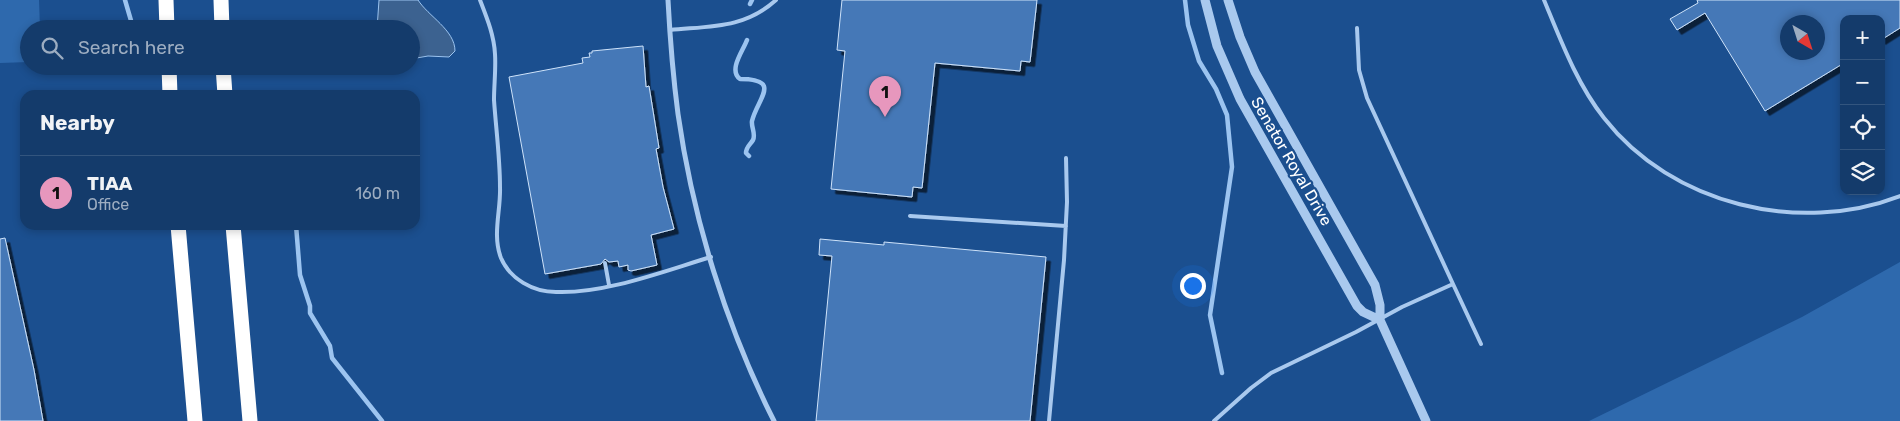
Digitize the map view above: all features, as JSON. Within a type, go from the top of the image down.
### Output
[{"type":"highway","points":[[166,0],[167,20]]},
{"type":"highway","points":[[221,0],[222,20]]},
{"type":"highway","points":[[169,75],[170,90]]},
{"type":"highway","points":[[224,75],[225,90]]},
{"type":"highway","points":[[178,230],[195,421]]},
{"type":"highway","points":[[233,230],[250,421]]},
{"type":"street","points":[[668,0],[673,69],[683,142],[710,257],[740,347],[774,421]]},
{"type":"street","name":"Senator Royal Drive","points":[[1205,0],[1217,46],[1240,99],[1357,306],[1368,315],[1380,320]]},
{"type":"street","name":"Senator Royal Drive","points":[[1228,0],[1248,58],[1264,91],[1375,285],[1380,305],[1380,320],[1426,421]]},
{"type":"lane","points":[[480,0],[491,28],[495,50],[494,93],[500,189],[497,240],[502,259],[517,278],[532,288],[543,291],[566,292],[628,282],[710,257]]},
{"type":"lane","points":[[670,30],[735,23],[760,12],[776,0]]},
{"type":"lane","points":[[1544,0],[1575,72],[1604,118],[1631,146],[1679,180],[1715,197],[1760,210],[1813,212],[1841,210],[1868,206],[1900,196]]},
{"type":"lane","points":[[1357,28],[1359,70],[1367,98],[1481,344]]},
{"type":"lane","points":[[1049,421],[1066,226],[1066,158]]},
{"type":"lane","points":[[910,216],[1066,226]]},
{"type":"lane","points":[[605,263],[609,285]]},
{"type":"lane","points":[[1214,421],[1251,388],[1271,374],[1380,320],[1402,306],[1453,284]]},
{"type":"shaded area","points":[[0,0],[39,0],[40,20],[20,20],[20,62],[0,63]]},
{"type":"shaded area","points":[[379,0],[418,0],[451,36],[455,51],[449,57],[420,57],[420,20],[378,20]]},
{"type":"shaded area","points":[[1900,262],[1900,421],[1589,421],[1802,317]]},
{"type":"building","points":[[842,0],[1037,0],[1030,62],[1021,61],[1020,71],[935,63],[922,188],[913,187],[912,197],[831,189],[845,51],[837,50]]},
{"type":"building","points":[[1697,0],[1900,0],[1900,28],[1885,37],[1885,15],[1840,15],[1840,65],[1765,111],[1705,13],[1677,30],[1670,19],[1698,3]]},
{"type":"building","points":[[643,46],[646,87],[649,86],[659,148],[656,149],[663,187],[674,229],[651,235],[657,265],[631,271],[628,270],[628,265],[619,267],[618,261],[609,262],[605,259],[601,264],[545,274],[509,77],[583,63],[582,58],[590,57],[589,53],[592,53],[592,51]]},
{"type":"building","points":[[5,238],[34,370],[43,421],[0,421],[0,239]]},
{"type":"building","points":[[820,239],[884,245],[884,242],[1046,257],[1030,421],[816,421],[832,256],[819,255]]},
{"type":"waterway","points":[[125,0],[131,20]]},
{"type":"waterway","points":[[750,4],[752,0]]},
{"type":"waterway","points":[[1185,0],[1188,25],[1199,61],[1216,89],[1227,115],[1232,167],[1210,315],[1222,373]]},
{"type":"waterway","points":[[747,40],[735,71],[740,79],[761,82],[764,86],[762,98],[752,121],[754,138],[746,151],[749,156]]},
{"type":"waterway","points":[[296,230],[300,275],[310,306],[310,313],[330,346],[332,358],[382,421]]},
{"type":"place","name":"TIAA","points":[[885,117]]}]
